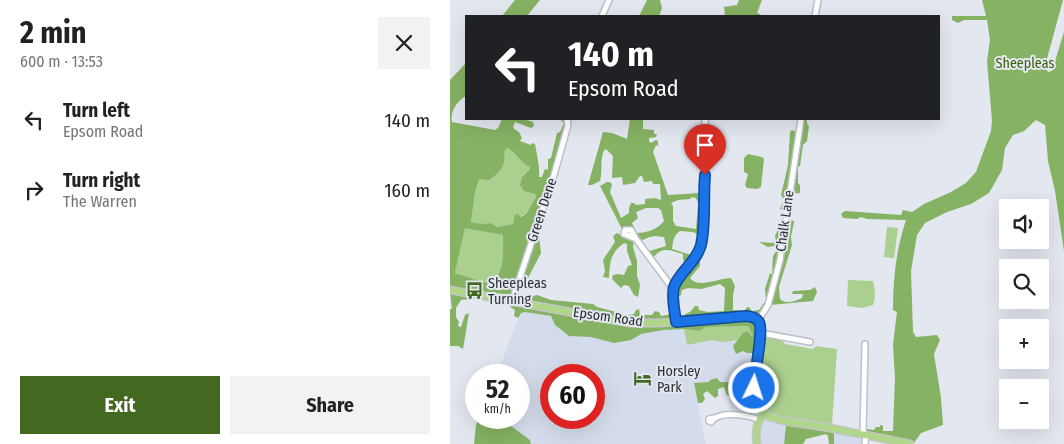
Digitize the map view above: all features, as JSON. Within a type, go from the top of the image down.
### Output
[{"type":"main road","name":"Epsom Road","points":[[450,290],[630,323],[676,322],[746,316],[755,318],[758,321]]},
{"type":"main road","points":[[758,321],[761,333],[754,383],[758,405],[764,413],[784,421],[864,434],[910,444]]},
{"type":"main road","points":[[757,444],[756,435],[759,420],[764,413]]},
{"type":"street","points":[[602,15],[609,0]]},
{"type":"street","points":[[815,15],[818,0]]},
{"type":"street","name":"Green Dene","points":[[512,301],[554,175],[568,120]]},
{"type":"street","points":[[673,288],[690,265],[700,247],[703,230],[705,155],[702,150],[706,145],[705,120]]},
{"type":"street","name":"Chalk Lane","points":[[758,321],[768,305],[780,260],[801,120]]},
{"type":"street","points":[[636,239],[673,288],[676,322]]},
{"type":"street","points":[[761,333],[810,342]]},
{"type":"street","points":[[865,344],[865,444]]},
{"type":"street","points":[[713,418],[728,415],[759,420]]},
{"type":"shaded area","name":"Horsley Park","points":[[524,307],[630,326],[683,324],[763,338],[759,360],[758,393],[763,404],[748,412],[737,413],[730,410],[729,388],[732,382],[694,386],[706,444],[474,444],[476,429],[530,429],[530,364],[501,364]]},
{"type":"shaded area","points":[[770,411],[786,420],[784,444],[758,444],[758,426]]},
{"type":"shaded area","points":[[834,431],[865,436],[863,444],[834,444]]},
{"type":"green space","points":[[515,0],[540,0],[528,15],[503,15]]},
{"type":"green space","points":[[647,0],[660,0],[662,8],[659,15],[640,15]]},
{"type":"green space","points":[[739,0],[762,0],[757,13],[762,15],[725,15],[724,7],[737,5]]},
{"type":"green space","name":"Sheepleas","points":[[982,0],[1063,0],[1045,66],[1048,72],[1052,71],[1064,32],[1064,251],[1055,191],[1048,161],[1045,125],[1036,120],[1024,131],[1013,135],[1005,148],[1002,170],[989,193],[971,204],[947,212],[925,223],[917,235],[911,271],[913,332],[916,337],[937,335],[940,340],[934,354],[943,425],[921,433],[914,443],[865,431],[867,429],[874,430],[876,427],[880,427],[880,425],[883,426],[883,431],[893,431],[895,378],[893,344],[897,312],[893,310],[894,287],[897,253],[906,220],[867,219],[861,217],[857,219],[843,218],[841,214],[845,211],[901,215],[903,210],[912,212],[966,183],[976,172],[991,131],[992,121],[987,61],[990,40],[987,20],[964,20],[958,23],[952,20],[952,16],[986,16]]},
{"type":"green space","points":[[465,64],[465,97],[455,107],[452,114],[452,122],[495,130],[502,120],[526,120],[533,122],[534,126],[531,128],[515,122],[513,128],[519,132],[522,138],[520,141],[531,145],[532,143],[535,144],[539,177],[542,177],[545,169],[548,170],[548,159],[551,158],[557,133],[560,132],[564,123],[561,120],[567,120],[548,188],[513,293],[510,295],[450,287],[450,80]],"holes":[[[507,148],[530,167],[529,171],[522,177],[520,185],[524,191],[535,194],[536,197],[527,213],[521,217],[518,214],[515,215],[513,224],[497,227],[491,223],[471,222],[479,179],[489,180],[499,172],[503,165],[504,152]],[[465,228],[503,235],[501,268],[490,284],[455,273]]]},
{"type":"green space","points":[[630,120],[643,120],[643,129],[654,130],[654,134],[657,134],[656,137],[649,138],[649,141],[651,143],[656,140],[658,141],[658,146],[656,145],[653,152],[668,195],[700,193],[702,196],[701,234],[697,252],[686,266],[683,254],[670,250],[659,252],[652,259],[646,252],[666,246],[664,237],[650,237],[639,242],[622,229],[600,186],[607,182],[610,182],[612,185],[610,192],[621,218],[629,213],[631,203],[636,205],[645,204],[645,199],[655,198],[661,200],[660,184],[653,184],[652,181],[644,182],[642,176],[635,183],[623,185],[622,177],[612,178],[613,156],[605,149],[602,156],[600,181],[588,185],[603,132],[612,133],[627,139]],"holes":[[[692,197],[696,198],[698,203],[696,229],[676,226],[673,221],[673,206],[671,203]],[[646,208],[658,208],[661,210],[664,221],[652,230],[637,233],[632,223],[638,218],[636,212]],[[680,231],[697,234],[696,248],[691,255],[672,249],[674,239]]]},
{"type":"green space","points":[[802,120],[807,120],[809,126],[807,141],[803,145],[800,166],[798,167],[800,193],[791,194]]},
{"type":"green space","points":[[792,130],[797,132],[786,209],[783,210],[780,209],[784,200],[781,195],[788,165],[790,132]]},
{"type":"green space","points":[[507,148],[530,167],[529,172],[526,172],[522,177],[520,185],[535,194],[536,197],[527,213],[515,219],[513,224],[497,227],[491,223],[471,222],[479,178]]},
{"type":"green space","points":[[748,154],[764,159],[761,187],[757,189],[747,188],[745,185],[748,174],[744,172],[744,158]]},
{"type":"green space","points":[[787,221],[794,221],[791,237],[792,245],[779,287],[780,299],[788,302],[802,298],[803,294],[792,294],[793,291],[810,290],[815,287],[817,292],[813,301],[770,305]]},
{"type":"green space","points":[[781,223],[784,223],[780,256],[774,282],[762,313],[757,315],[684,318],[685,314],[690,312],[695,306],[698,306],[699,310],[708,312],[724,311],[725,288],[720,284],[701,289],[688,288],[682,290],[681,295],[678,297],[675,294],[676,287],[698,257],[700,259],[700,266],[690,278],[698,283],[703,283],[731,278],[735,286],[733,310],[745,311],[749,307],[752,311],[759,310],[766,300],[765,289],[770,273],[772,274],[773,256],[777,250],[774,246],[768,247],[759,242],[776,243],[775,236]]},
{"type":"green space","points":[[465,227],[503,235],[501,268],[490,284],[455,273]]},
{"type":"green space","points":[[887,227],[898,228],[894,258],[884,257]]},
{"type":"green space","points":[[617,233],[634,241],[633,247],[640,285],[638,297],[634,295],[629,286],[624,285],[621,288],[612,279],[613,275],[624,275],[628,266],[632,265],[627,251],[627,244],[624,243],[613,254],[609,278],[603,277],[605,271],[603,260],[615,242],[613,236]]},
{"type":"green space","points":[[536,236],[539,236],[541,253],[528,278],[521,280]]},
{"type":"green space","points":[[848,280],[873,281],[875,299],[873,305],[862,308],[847,306]]},
{"type":"green space","points":[[450,291],[472,297],[461,300],[456,308],[458,326],[461,327],[465,315],[469,313],[463,349],[458,346],[450,346],[450,309],[452,309]]},
{"type":"green space","points":[[537,295],[551,300],[593,304],[597,307],[620,313],[622,316],[620,319],[532,302],[530,299]]},
{"type":"green space","points":[[513,305],[630,326],[657,326],[749,319],[754,321],[760,330],[754,353],[743,351],[736,354],[733,346],[743,333],[748,331],[753,336],[748,326],[706,327],[699,331],[684,329],[663,330],[641,334],[631,340],[614,343],[591,337],[569,336],[555,325],[551,316],[525,312],[521,313],[518,318],[514,316],[515,310],[510,307]]},
{"type":"green space","points":[[639,309],[640,315],[652,315],[655,311],[659,312],[661,316],[672,314],[674,315],[674,321],[625,320],[624,316],[634,314]]},
{"type":"green space","points":[[748,326],[753,336],[739,340],[722,342],[712,340],[687,345],[684,329],[699,331],[706,327]]},
{"type":"green space","points":[[765,336],[782,340],[785,344],[813,349],[816,346],[837,349],[832,425],[779,418],[769,411],[759,393],[758,382],[759,360]]},
{"type":"green space","points":[[717,378],[720,382],[732,382],[729,396],[724,387],[718,389],[718,396],[715,398],[707,391],[703,394],[705,399],[702,403],[698,403],[694,383],[709,382]]},
{"type":"green space","points":[[786,425],[834,431],[834,444],[829,444],[826,434],[806,439],[803,444],[784,444]]},
{"type":"green space","points":[[476,429],[515,429],[530,440],[531,444],[474,444]]},
{"type":"place","name":"Sheepleas Turning","points":[[474,291]]},
{"type":"place","name":"Horsley Park","points":[[643,379]]},
{"type":"route","points":[[705,175],[703,230],[700,247],[696,256],[673,288],[676,322],[746,316],[755,318],[761,328],[754,388]]}]
